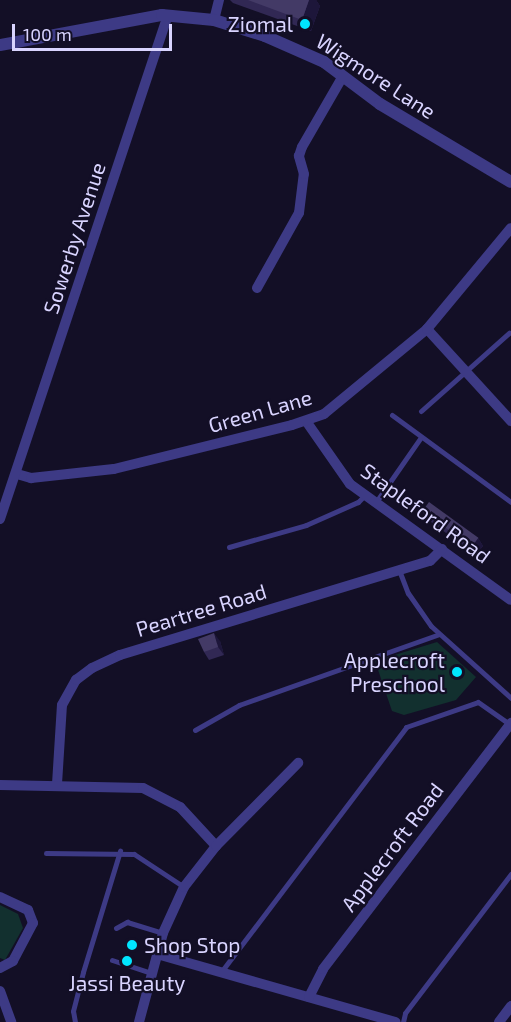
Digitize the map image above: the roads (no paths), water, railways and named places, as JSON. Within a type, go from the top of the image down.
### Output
[{"type":"street","points":[[214,21],[219,0]]},
{"type":"street","name":"Wigmore Lane","points":[[0,45],[168,15],[214,21],[300,50],[343,76],[380,104],[511,182]]},
{"type":"street","name":"Sowerby Avenue","points":[[0,517],[17,474],[168,15]]},
{"type":"street","points":[[257,288],[299,213],[304,174],[299,156],[302,147],[343,76]]},
{"type":"street","name":"Green Lane","points":[[17,474],[31,477],[114,469],[306,421],[340,403],[427,329],[511,228]]},
{"type":"street","points":[[427,329],[511,421]]},
{"type":"street","name":"Stapleford Road","points":[[306,421],[342,476],[511,600]]},
{"type":"street","name":"Peartree Road","points":[[57,784],[62,705],[76,680],[92,668],[120,655],[430,561],[442,549]]},
{"type":"street","name":"Applecroft Road","points":[[309,997],[323,969],[511,723]]},
{"type":"street","points":[[139,1022],[163,933],[184,887],[216,846],[298,763]]},
{"type":"street","points":[[0,784],[143,788],[180,807],[216,846]]},
{"type":"street","points":[[0,897],[28,910],[33,923],[13,961],[0,968]]},
{"type":"street","points":[[157,954],[395,1022]]},
{"type":"street","points":[[0,991],[11,1022]]},
{"type":"street","points":[[500,1022],[511,1006]]},
{"type":"lane","points":[[421,411],[509,333]]},
{"type":"lane","points":[[392,415],[511,502]]},
{"type":"lane","points":[[376,502],[421,437]]},
{"type":"lane","points":[[229,547],[306,525],[358,502],[366,494]]},
{"type":"lane","points":[[399,570],[408,593],[440,634],[511,698]]},
{"type":"lane","points":[[195,730],[239,705],[440,634]]},
{"type":"lane","points":[[221,972],[406,727],[478,702],[511,723]]},
{"type":"lane","points":[[75,1022],[73,1011],[83,972],[120,851]]},
{"type":"lane","points":[[46,853],[120,851],[134,854],[184,887]]},
{"type":"lane","points":[[404,1022],[405,1013],[511,874]]},
{"type":"lane","points":[[116,928],[127,922],[163,933]]},
{"type":"lane","points":[[112,960],[151,973]]},
{"type":"place","name":"Ziomal","points":[[305,24]]},
{"type":"place","name":"Applecroft Preschool","points":[[457,672]]},
{"type":"place","name":"Shop Stop","points":[[132,945]]},
{"type":"place","name":"Jassi Beauty","points":[[127,961]]}]
